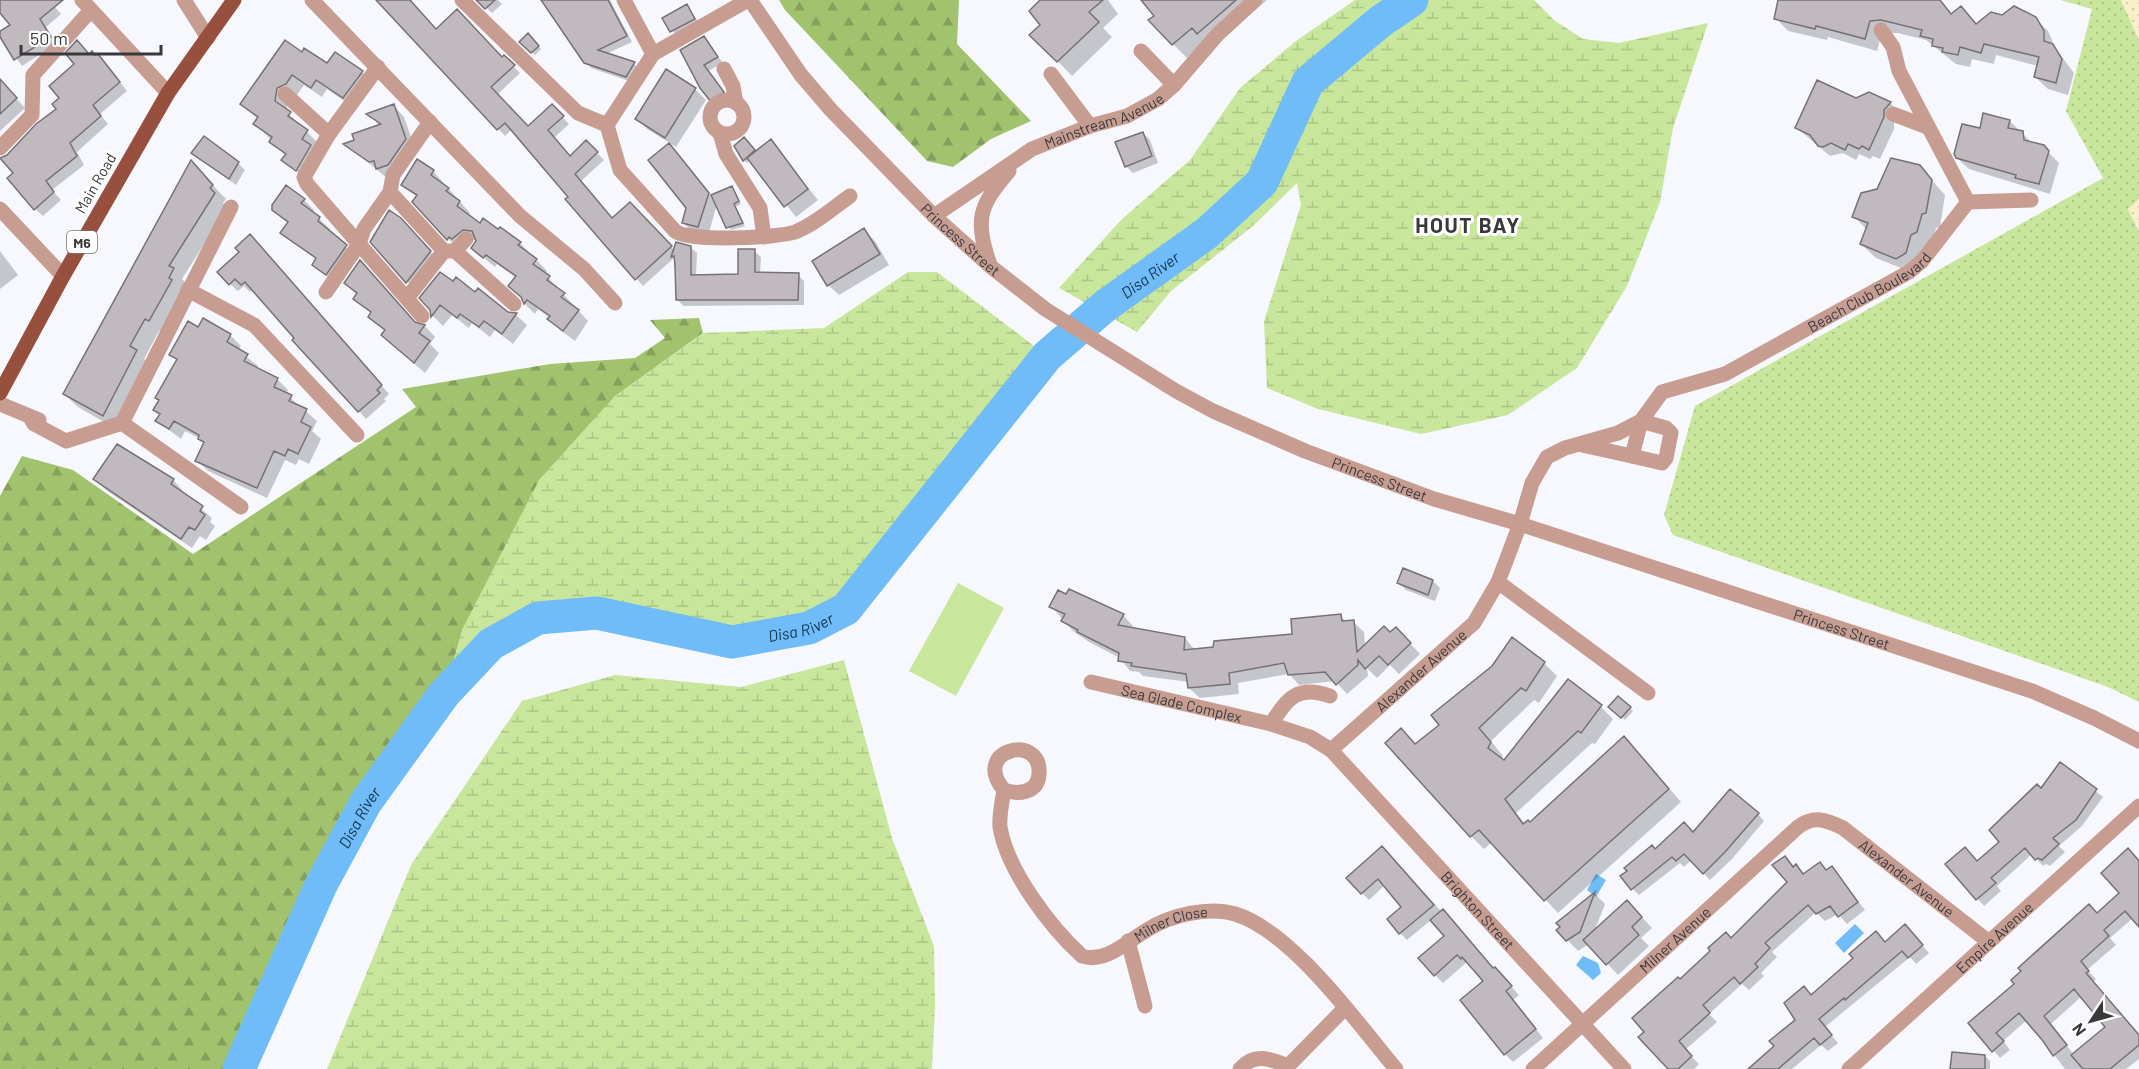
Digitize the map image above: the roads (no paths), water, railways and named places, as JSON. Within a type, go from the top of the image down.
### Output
[{"type":"main road","name":"Main Road","points":[[0,393],[63,276],[168,93],[234,0]]},
{"type":"street","points":[[184,0],[208,38]]},
{"type":"street","points":[[312,0],[520,216],[584,269],[615,303]]},
{"type":"street","points":[[462,0],[578,113],[607,125]]},
{"type":"street","points":[[624,0],[653,54]]},
{"type":"street","points":[[749,0],[653,54],[607,125],[620,170],[680,235],[764,237],[800,230],[850,196]]},
{"type":"street","name":"Princess Street","points":[[749,0],[801,75],[831,110],[934,216],[990,266],[1045,309],[1213,411],[1305,452],[1434,499],[1520,524],[2023,688],[2094,718],[2139,741]]},
{"type":"street","name":"Mainstream Avenue","points":[[934,216],[1026,154],[1056,137],[1141,110],[1174,85],[1217,35],[1256,0]]},
{"type":"street","points":[[0,148],[32,115],[33,75],[87,5],[168,93]]},
{"type":"street","points":[[1881,30],[1893,47],[1899,71],[1968,202],[2031,200]]},
{"type":"street","points":[[1141,51],[1174,85]]},
{"type":"street","points":[[378,67],[328,134],[305,173],[305,182],[422,316]]},
{"type":"street","points":[[720,133],[736,132],[743,123],[743,112],[736,103],[733,86],[724,69]]},
{"type":"street","points":[[1052,74],[1090,126]]},
{"type":"street","points":[[285,94],[328,134]]},
{"type":"street","points":[[736,103],[726,100],[712,109],[711,120],[720,133],[726,154],[760,208],[764,237]]},
{"type":"street","points":[[1893,114],[1927,127]]},
{"type":"street","points":[[326,292],[359,244],[364,229],[390,192],[393,175],[430,122]]},
{"type":"street","points":[[990,266],[979,218],[990,195],[1026,154]]},
{"type":"street","points":[[390,192],[449,251],[514,304]]},
{"type":"street","name":"Beach Club Boulevard","points":[[1520,524],[1532,483],[1546,457],[1565,448],[1618,433],[1641,421],[1662,392],[1725,374],[1909,272],[1922,261],[1968,202]]},
{"type":"street","points":[[0,404],[31,419],[37,419],[72,440],[122,423],[231,207]]},
{"type":"street","points":[[0,209],[63,276]]},
{"type":"street","points":[[407,298],[449,251],[466,239]]},
{"type":"street","points":[[188,290],[254,325],[357,435]]},
{"type":"street","points":[[1632,456],[1641,421]]},
{"type":"street","name":"Beach Club Boulevard","points":[[1582,445],[1662,463],[1672,437],[1666,428],[1641,421]]},
{"type":"street","points":[[122,423],[241,507]]},
{"type":"street","name":"Alexander Avenue","points":[[1331,750],[1474,623],[1498,582],[1520,524]]},
{"type":"street","points":[[1498,582],[1648,693]]},
{"type":"street","name":"Sea Glade Complex","points":[[1091,682],[1271,724],[1310,737],[1331,750]]},
{"type":"street","points":[[1271,724],[1284,704],[1295,695],[1313,691],[1330,696]]},
{"type":"street","name":"Brighton Street","points":[[1331,750],[1624,1069]]},
{"type":"street","name":"Milner Close","points":[[1004,790],[999,818],[1005,846],[1037,904],[1074,949],[1090,959],[1114,951],[1157,924],[1191,914],[1212,911],[1235,914],[1275,936],[1345,1008],[1396,1069]]},
{"type":"street","name":"Empire Avenue","points":[[1849,1069],[2139,806]]},
{"type":"street","name":"Alexander Avenue","points":[[1820,819],[1851,834],[1989,942]]},
{"type":"street","name":"Milner Avenue","points":[[1533,1069],[1798,827],[1809,820],[1820,819]]},
{"type":"street","points":[[1128,941],[1145,1006]]},
{"type":"street","points":[[1240,1069],[1249,1060],[1262,1058],[1289,1068],[1345,1008]]},
{"type":"water","points":[[1596,874],[1606,880],[1596,897],[1587,890]]},
{"type":"water","points":[[1855,924],[1864,933],[1844,953],[1835,943]]},
{"type":"water","points":[[1583,956],[1598,963],[1601,973],[1593,980],[1576,965]]},
{"type":"waterway","name":"Disa River","points":[[239,1069],[321,885],[366,802],[444,694],[491,644],[538,618],[597,613],[732,642],[809,628],[846,609],[1047,356],[1105,306],[1207,233],[1262,182],[1308,82],[1381,21],[1412,0]]},
{"type":"district","name":"HOUT BAY","points":[[1468,224]]}]
